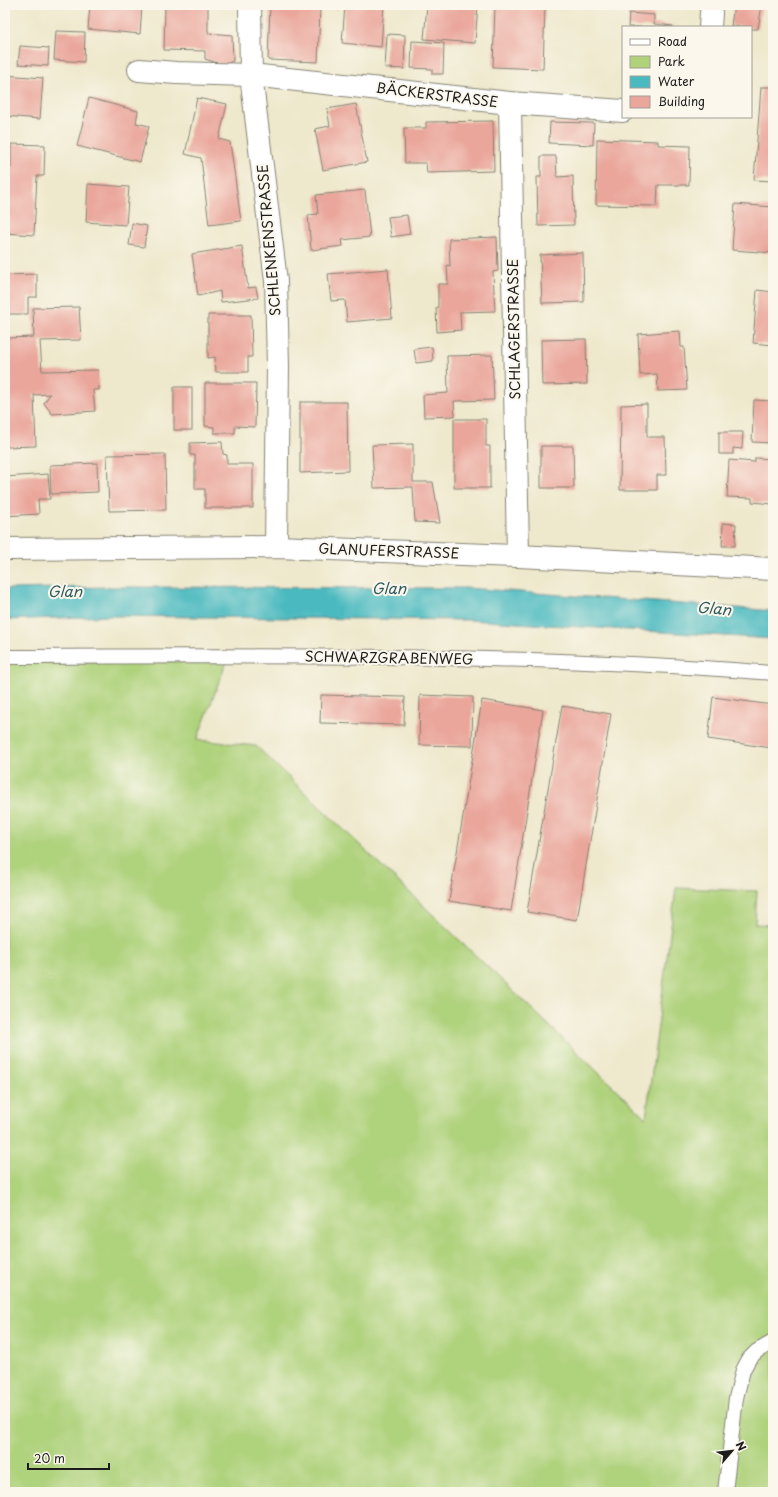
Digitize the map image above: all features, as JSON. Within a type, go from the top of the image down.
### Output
[{"type":"street","name":"SCHLENKENSTRASSE","points":[[250,5],[251,75],[276,281],[278,366],[276,547]]},
{"type":"street","name":"BÄCKERSTRASSE","points":[[138,70],[176,73],[251,75],[510,103],[622,111]]},
{"type":"street","name":"SCHLAGERSTRASSE","points":[[510,103],[518,556]]},
{"type":"street","name":"GLANUFERSTRASSE","points":[[5,549],[276,547],[518,556],[773,569]]},
{"type":"lane","name":"SCHWARZGRABENWEG","points":[[5,657],[354,656],[702,667],[773,672]]},
{"type":"lane","points":[[725,1492],[736,1398],[743,1370],[749,1359],[757,1351],[773,1342]]},
{"type":"green space","points":[[227,661],[197,740],[256,746],[646,1118],[676,888],[757,891],[755,924],[773,925],[773,1492],[5,1492],[5,662]]},
{"type":"water","name":"Glan","points":[[109,587],[467,588],[750,609],[773,611],[773,639],[468,620],[111,616],[5,620],[5,589]]},
{"type":"building","points":[[90,5],[142,5],[140,34],[88,29]]},
{"type":"building","points":[[165,5],[208,5],[208,33],[232,35],[233,61],[223,65],[205,59],[205,51],[164,50]]},
{"type":"building","points":[[320,5],[338,5],[338,9],[320,8]]},
{"type":"building","points":[[345,5],[384,5],[381,47],[342,43]]},
{"type":"building","points":[[427,5],[478,5],[475,43],[424,39]]},
{"type":"building","points":[[495,5],[545,6],[543,69],[493,67]]},
{"type":"building","points":[[734,5],[762,5],[758,29],[752,29],[752,26],[731,26]]},
{"type":"building","points":[[270,6],[320,8],[318,62],[268,60]]},
{"type":"building","points":[[629,13],[654,15],[654,24],[673,26],[628,26]]},
{"type":"building","points":[[56,31],[85,32],[84,62],[54,60]]},
{"type":"building","points":[[387,34],[405,35],[404,69],[385,68]]},
{"type":"building","points":[[412,41],[444,43],[443,74],[432,74],[432,69],[411,68]]},
{"type":"building","points":[[20,46],[49,48],[48,66],[18,64]]},
{"type":"building","points":[[5,75],[43,78],[40,119],[5,116]]},
{"type":"building","points":[[761,87],[773,87],[773,181],[754,180]]},
{"type":"building","points":[[89,98],[138,111],[136,123],[149,126],[140,162],[77,146]]},
{"type":"building","points":[[197,98],[227,104],[219,139],[230,142],[241,221],[209,225],[201,158],[185,154]]},
{"type":"building","points":[[356,104],[367,162],[323,170],[315,129],[330,126],[327,109]]},
{"type":"building","points":[[493,121],[494,171],[427,173],[426,163],[405,163],[404,128],[426,128],[426,122]]},
{"type":"building","points":[[550,122],[594,123],[593,145],[549,143]]},
{"type":"building","points":[[597,139],[658,141],[658,145],[690,146],[689,185],[658,185],[657,206],[596,205]]},
{"type":"building","points":[[11,144],[45,145],[44,176],[37,176],[34,235],[5,233],[5,168],[11,168]]},
{"type":"building","points":[[541,156],[556,156],[557,177],[573,176],[574,225],[538,226],[537,177],[541,177]]},
{"type":"building","points":[[88,184],[129,187],[126,225],[86,222]]},
{"type":"building","points":[[365,190],[370,237],[342,240],[343,246],[311,250],[308,215],[318,214],[316,195]]},
{"type":"building","points":[[735,204],[773,207],[773,253],[732,250]]},
{"type":"building","points":[[407,215],[410,234],[391,237],[388,217]]},
{"type":"building","points":[[132,223],[147,226],[144,247],[129,245]]},
{"type":"building","points":[[497,237],[498,271],[493,272],[495,311],[460,312],[461,330],[437,332],[436,308],[438,308],[438,284],[448,284],[447,265],[450,266],[449,239]]},
{"type":"building","points":[[242,246],[248,288],[256,287],[258,298],[221,302],[220,291],[198,296],[192,254]]},
{"type":"building","points":[[583,253],[584,302],[542,303],[540,255]]},
{"type":"building","points":[[388,269],[392,318],[347,322],[345,300],[331,301],[328,274]]},
{"type":"building","points":[[37,274],[37,297],[28,297],[28,314],[5,314],[5,275]]},
{"type":"building","points":[[757,290],[773,292],[773,345],[753,343]]},
{"type":"building","points":[[79,307],[81,340],[40,341],[42,371],[98,370],[99,390],[93,390],[95,411],[52,414],[44,403],[50,394],[34,395],[36,446],[5,447],[5,338],[34,337],[33,308]]},
{"type":"building","points":[[208,315],[251,315],[252,357],[248,357],[248,372],[216,372],[215,357],[208,358]]},
{"type":"building","points":[[680,331],[681,347],[684,347],[687,390],[658,391],[657,374],[640,375],[638,334]]},
{"type":"building","points":[[586,339],[587,384],[542,385],[541,340]]},
{"type":"building","points":[[432,347],[433,361],[416,363],[414,349]]},
{"type":"building","points":[[492,355],[494,400],[454,401],[455,416],[424,417],[423,395],[448,393],[447,356]]},
{"type":"building","points":[[205,383],[256,383],[255,427],[235,426],[235,433],[214,433],[214,427],[205,426]]},
{"type":"building","points":[[174,387],[192,387],[192,430],[174,430]]},
{"type":"building","points":[[754,400],[773,401],[773,443],[752,442]]},
{"type":"building","points":[[300,402],[347,402],[348,471],[300,473]]},
{"type":"building","points":[[647,404],[647,437],[665,437],[666,475],[657,475],[657,490],[620,490],[621,405]]},
{"type":"building","points":[[454,419],[486,419],[486,446],[490,446],[490,488],[454,488]]},
{"type":"building","points":[[719,432],[743,432],[742,449],[733,448],[733,454],[719,454]]},
{"type":"building","points":[[222,442],[223,454],[227,455],[227,464],[253,464],[253,508],[205,508],[205,489],[195,489],[195,455],[190,455],[190,443]]},
{"type":"building","points":[[413,444],[413,482],[433,482],[440,523],[415,522],[413,487],[374,488],[372,445]]},
{"type":"building","points":[[541,446],[573,446],[574,488],[541,488]]},
{"type":"building","points":[[165,454],[166,510],[109,511],[107,455]]},
{"type":"building","points":[[755,458],[773,459],[773,504],[752,502],[752,498],[727,497],[729,460],[755,462]]},
{"type":"building","points":[[97,463],[98,492],[51,494],[50,465]]},
{"type":"building","points":[[48,474],[50,499],[38,499],[39,514],[5,516],[5,477]]},
{"type":"building","points":[[723,523],[736,524],[735,546],[722,546]]},
{"type":"building","points":[[321,695],[405,697],[404,725],[320,723]]},
{"type":"building","points":[[420,695],[473,697],[472,746],[419,745]]},
{"type":"building","points":[[713,697],[773,705],[772,748],[708,739]]},
{"type":"building","points":[[482,700],[543,710],[511,911],[449,901]]},
{"type":"building","points":[[562,706],[611,714],[577,920],[527,912]]}]
